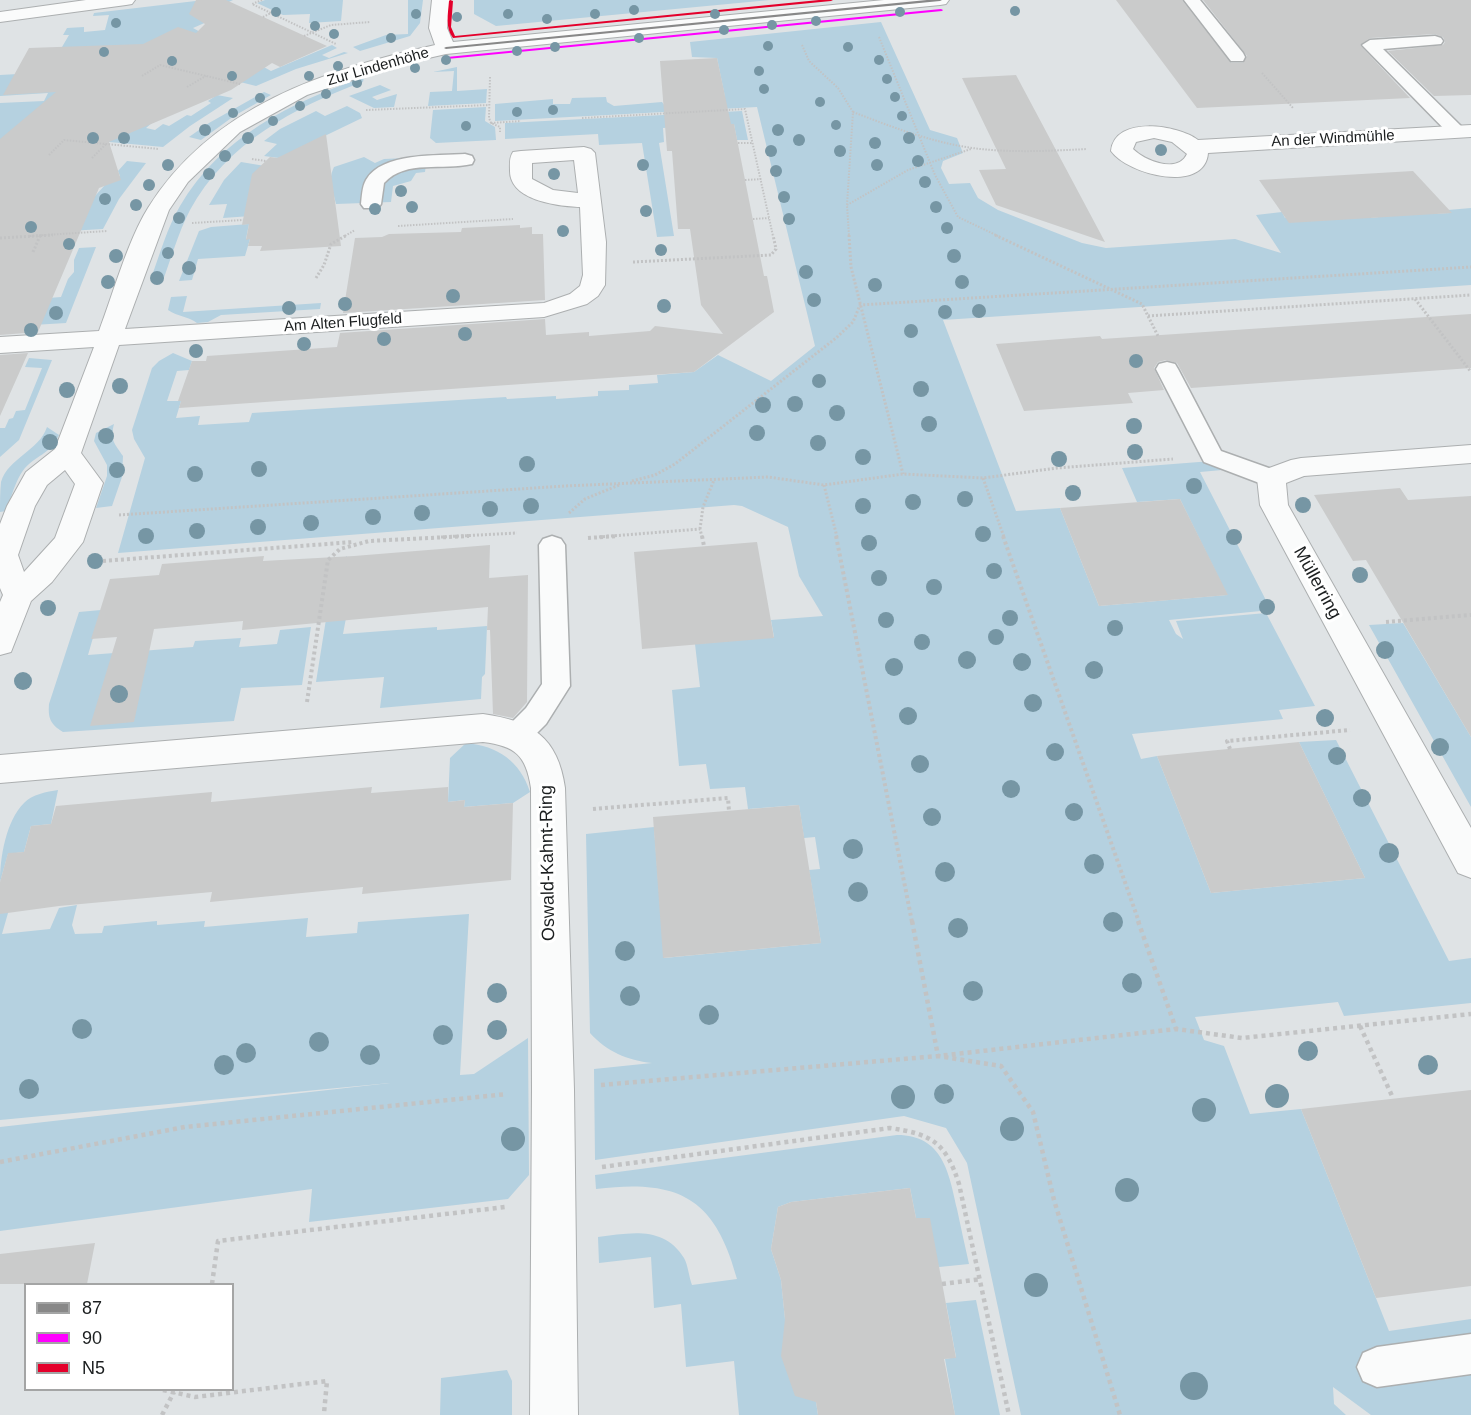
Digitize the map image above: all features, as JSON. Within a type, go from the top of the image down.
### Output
[{"type":"street","points":[[0,17],[126,0]]},
{"type":"street","points":[[441,0],[438,28],[446,48]]},
{"type":"street","name":"Zur Lindenhöhe","points":[[67,454],[158,210],[180,178],[233,128],[300,91],[393,60],[446,48],[940,0]]},
{"type":"street","name":"An der Windmühle","points":[[1122,151],[1125,140],[1142,133],[1154,132],[1178,137],[1195,147],[1464,132]]},
{"type":"street","points":[[1122,151],[1135,163],[1172,171],[1192,165],[1197,160],[1198,154],[1195,147]]},
{"type":"street","name":"Am Alten Flugfeld","points":[[0,345],[532,310],[566,305],[583,296],[592,286],[595,273],[590,200]]},
{"type":"street","points":[[0,643],[18,595],[41,574],[68,542],[88,483],[67,454],[36,479],[21,506],[3,555],[18,595]]},
{"type":"street","points":[[1271,478],[1301,467],[1471,454]]},
{"type":"street","name":"Müllerring","points":[[1271,478],[1274,505],[1471,862]]},
{"type":"street","points":[[0,770],[483,728],[517,735]]},
{"type":"street","name":"Oswald-Kahnt-Ring","points":[[517,735],[527,740],[539,756],[548,784],[553,1090],[554,1415]]},
{"type":"lane","points":[[1192,0],[1238,57]]},
{"type":"lane","points":[[1435,41],[1370,45],[1464,132]]},
{"type":"lane","points":[[371,204],[374,183],[386,170],[412,163],[465,160]]},
{"type":"lane","points":[[1167,369],[1212,456],[1271,478]]},
{"type":"lane","points":[[517,735],[536,716],[556,686],[552,545]]},
{"type":"lane","points":[[1377,1367],[1471,1354]]},
{"type":"path","points":[[262,0],[252,4],[344,48]]},
{"type":"path","points":[[263,17],[272,13]]},
{"type":"path","points":[[304,36],[332,25],[370,22]]},
{"type":"path","points":[[877,32],[930,162],[958,217],[1142,304],[1172,364],[1167,369]]},
{"type":"path","points":[[801,44],[809,61],[838,88],[853,112],[847,206],[850,267],[903,474]]},
{"type":"path","points":[[1238,57],[1245,63],[1258,68],[1321,139]]},
{"type":"path","points":[[142,76],[160,65],[250,87]]},
{"type":"path","points":[[490,69],[491,123]]},
{"type":"path","points":[[187,87],[206,76]]},
{"type":"path","points":[[366,110],[489,105]]},
{"type":"path","points":[[572,118],[745,109],[776,249],[771,255],[629,262]]},
{"type":"path","points":[[853,112],[919,136],[974,148],[1122,151]]},
{"type":"path","points":[[491,123],[526,121]]},
{"type":"path","points":[[491,123],[500,127],[500,138]]},
{"type":"path","points":[[49,154],[64,140],[168,150]]},
{"type":"path","points":[[738,143],[753,143]]},
{"type":"path","points":[[92,158],[106,144]]},
{"type":"path","points":[[847,206],[908,170],[974,148]]},
{"type":"path","points":[[745,180],[762,179]]},
{"type":"path","points":[[753,219],[769,218]]},
{"type":"path","points":[[391,227],[518,219]]},
{"type":"path","points":[[191,223],[243,220]]},
{"type":"path","points":[[316,278],[324,265],[328,248],[357,229]]},
{"type":"path","points":[[0,238],[111,231]]},
{"type":"path","points":[[33,252],[40,236]]},
{"type":"path","points":[[860,305],[1471,267]]},
{"type":"path","points":[[1148,316],[1471,295]]},
{"type":"path","points":[[1414,298],[1471,372]]},
{"type":"path","points":[[552,545],[560,525],[585,499],[622,484],[655,475],[675,464],[854,322],[860,305]]},
{"type":"path","points":[[76,518],[768,477],[824,486],[903,474],[983,478],[1057,468],[1212,456]]},
{"type":"path","points":[[983,478],[1176,1029]]},
{"type":"path","points":[[704,546],[700,529],[703,507],[714,480]]},
{"type":"path","points":[[824,486],[836,534],[938,1056]]},
{"type":"path","points":[[552,545],[579,538],[700,529]]},
{"type":"path","points":[[103,561],[369,541],[541,532],[552,545]]},
{"type":"path","points":[[306,709],[328,560],[340,549],[369,541]]},
{"type":"path","points":[[1340,626],[1471,615]]},
{"type":"path","points":[[1230,749],[1227,741],[1361,729]]},
{"type":"path","points":[[589,809],[728,798],[729,811]]},
{"type":"path","points":[[0,1162],[185,1127],[553,1090],[938,1056],[1176,1029],[1242,1038],[1471,1014]]},
{"type":"path","points":[[1360,1026],[1393,1098]]},
{"type":"path","points":[[938,1056],[1001,1066],[1033,1112],[1054,1200],[1120,1415]]},
{"type":"path","points":[[589,1168],[890,1128],[908,1130],[942,1145],[950,1157],[964,1202],[1009,1415]]},
{"type":"path","points":[[212,1283],[218,1241],[553,1202]]},
{"type":"path","points":[[942,1284],[981,1279]]},
{"type":"path","points":[[170,1391],[195,1397],[327,1381],[324,1413]]},
{"type":"path","points":[[195,1397],[196,1391]]},
{"type":"path","points":[[162,1415],[174,1392]]},
{"type":"shaded area","points":[[204,0],[233,0],[216,8],[209,21],[193,28],[271,71],[332,45],[337,48],[322,55],[329,58],[344,52],[348,53],[296,69],[256,86],[184,68],[153,122],[146,128],[155,130],[163,124],[169,126],[187,115],[191,116],[211,103],[208,101],[217,95],[233,98],[163,147],[45,136],[0,162],[0,103],[44,101],[48,93],[0,96],[0,75],[36,73],[62,47],[69,35],[63,35],[67,28],[84,27],[84,32],[105,30],[109,15],[93,16],[94,13]]},
{"type":"shaded area","points":[[265,0],[343,0],[341,21],[309,23],[310,14],[283,15],[257,3]]},
{"type":"shaded area","points":[[408,0],[423,0],[420,23],[410,36],[360,51],[353,47],[386,35],[408,34]]},
{"type":"shaded area","points":[[474,0],[770,0],[496,26],[474,14]]},
{"type":"shaded area","points":[[881,22],[930,130],[957,138],[963,153],[943,161],[941,168],[949,184],[970,183],[978,198],[998,210],[1082,243],[1106,248],[1235,239],[1281,253],[1256,215],[1282,212],[1285,218],[1367,214],[1371,218],[1427,211],[1430,214],[1450,213],[1448,210],[1471,208],[1471,285],[943,320],[1016,511],[1060,508],[1099,606],[1227,595],[1180,499],[1137,502],[1122,468],[1212,461],[1233,469],[1200,472],[1271,610],[1169,620],[1176,634],[1183,639],[1176,621],[1266,613],[1315,706],[1279,710],[1283,719],[1132,734],[1141,759],[1157,756],[1211,893],[1365,878],[1299,742],[1336,740],[1449,961],[1471,958],[1471,1003],[1344,1016],[1338,1002],[1195,1017],[1204,1040],[1224,1046],[1250,1114],[1301,1109],[1389,1331],[1471,1319],[1471,1415],[1371,1415],[1333,1387],[1334,1404],[1346,1415],[1021,1415],[967,1163],[946,1128],[904,1116],[595,1160],[594,1069],[652,1063],[618,1054],[603,1045],[590,1033],[586,834],[654,827],[664,958],[821,943],[809,870],[820,869],[815,837],[804,838],[799,805],[748,809],[745,787],[710,789],[706,764],[679,766],[672,690],[700,687],[695,644],[774,637],[771,620],[823,616],[799,576],[788,527],[742,506],[734,505],[118,553],[145,458],[134,439],[132,430],[152,368],[173,353],[192,361],[189,370],[177,371],[167,401],[181,401],[176,418],[200,416],[198,425],[249,422],[252,413],[506,397],[507,399],[556,396],[556,399],[598,396],[598,391],[629,390],[629,385],[658,383],[657,375],[694,372],[718,355],[771,381],[815,346],[757,107],[495,121],[495,104],[553,99],[553,104],[570,104],[572,98],[606,97],[607,102],[614,106],[662,102],[665,106],[725,97],[717,58],[692,57],[690,42]]},
{"type":"shaded area","points":[[457,67],[457,91],[487,89],[486,103],[428,106],[430,92],[452,91],[454,71],[433,72]]},
{"type":"shaded area","points":[[364,77],[363,82],[287,116],[242,147],[205,187],[190,210],[162,283],[151,278],[175,214],[196,182],[216,160],[260,125],[310,98]]},
{"type":"shaded area","points":[[380,85],[391,90],[372,97],[377,100],[397,94],[394,107],[374,108],[349,96]]},
{"type":"shaded area","points":[[264,92],[271,95],[234,116],[201,140],[189,137],[209,123]]},
{"type":"shaded area","points":[[347,106],[360,113],[362,118],[279,158],[264,156],[277,144],[264,141],[280,129],[316,111],[325,116]]},
{"type":"shaded area","points":[[486,107],[485,121],[495,127],[496,140],[436,143],[430,138],[433,110]]},
{"type":"shaded area","points":[[742,111],[748,140],[737,140],[734,124],[663,128],[664,142],[659,143],[674,236],[657,237],[642,143],[599,145],[598,134],[505,139],[505,123]]},
{"type":"shaded area","points":[[364,157],[375,163],[384,159],[427,157],[425,172],[416,173],[411,181],[393,186],[391,202],[336,204],[331,181],[334,167]]},
{"type":"shaded area","points":[[127,161],[146,163],[119,199],[103,229],[0,235],[0,193],[95,196],[105,185],[120,176],[118,171]]},
{"type":"shaded area","points":[[241,162],[271,167],[251,216],[223,218],[227,204],[209,205],[224,180]]},
{"type":"shaded area","points":[[249,224],[246,239],[250,239],[245,256],[198,259],[192,280],[179,281],[199,231],[211,227]]},
{"type":"shaded area","points":[[96,247],[66,323],[0,327],[0,302],[61,297],[68,279],[74,272],[74,260],[79,248]]},
{"type":"shaded area","points":[[187,296],[183,312],[321,303],[320,309],[221,315],[208,322],[197,323],[168,310],[171,297]]},
{"type":"shaded area","points":[[29,358],[52,360],[19,440],[0,457],[0,428],[5,428],[16,411],[25,410],[42,368],[25,367]]},
{"type":"shaded area","points":[[114,424],[112,434],[123,456],[122,477],[112,506],[96,508],[107,476],[107,465],[94,441],[96,433]]},
{"type":"shaded area","points":[[47,427],[59,435],[50,449],[25,469],[18,480],[6,511],[0,512],[1,482],[5,474],[37,442]]},
{"type":"shaded area","points":[[347,556],[339,618],[346,618],[343,634],[487,626],[485,674],[482,677],[481,699],[380,708],[384,677],[316,682],[335,563]]},
{"type":"shaded area","points":[[101,610],[88,655],[193,647],[195,641],[241,638],[239,647],[277,644],[280,630],[311,627],[302,685],[241,688],[234,721],[63,732],[51,720],[49,704],[79,612]]},
{"type":"shaded area","points":[[1403,623],[1471,737],[1471,807],[1369,625]]},
{"type":"shaded area","points":[[466,743],[488,748],[506,757],[520,772],[530,792],[513,803],[464,807],[465,800],[448,802],[450,758]]},
{"type":"shaded area","points":[[58,790],[51,824],[31,826],[24,852],[8,854],[0,882],[5,840],[18,811],[31,797]]},
{"type":"shaded area","points":[[0,882],[8,913],[2,934],[50,929],[59,908],[77,905],[72,925],[75,934],[102,933],[104,926],[157,921],[157,925],[205,921],[204,927],[308,918],[306,937],[357,933],[358,922],[469,914],[460,1075],[474,1074],[528,1038],[529,1175],[508,1199],[309,1222],[312,1189],[0,1231],[0,1127],[390,1083],[0,1120]]},
{"type":"shaded area","points":[[897,1135],[925,1142],[941,1158],[951,1182],[969,1264],[939,1267],[916,1218],[910,1188],[791,1202],[778,1207],[771,1249],[781,1280],[785,1319],[816,1402],[818,1415],[739,1415],[734,1361],[686,1367],[681,1304],[654,1308],[651,1257],[599,1263],[598,1237],[645,1234],[666,1240],[676,1247],[684,1258],[692,1285],[737,1279],[728,1251],[717,1229],[704,1212],[689,1200],[671,1191],[650,1187],[596,1189],[595,1175]]},
{"type":"shaded area","points":[[976,1300],[1000,1415],[955,1415],[945,1359],[956,1357],[946,1303]]},
{"type":"shaded area","points":[[507,1370],[512,1381],[512,1415],[440,1415],[441,1378]]},
{"type":"building","points":[[196,0],[226,0],[327,46],[280,67],[272,63],[231,90],[109,142],[121,180],[99,188],[38,332],[0,335],[0,139],[56,92],[3,95],[29,48],[143,44],[178,27],[196,33],[205,24],[189,14]]},
{"type":"building","points":[[1116,0],[1182,0],[1231,63],[1243,63],[1247,56],[1203,0],[1471,0],[1471,95],[1434,96],[1388,51],[1443,45],[1445,42],[1443,37],[1435,34],[1370,38],[1360,45],[1410,98],[1197,108]]},
{"type":"building","points":[[717,58],[731,124],[734,124],[764,276],[767,276],[774,312],[694,372],[179,408],[181,401],[178,401],[192,361],[206,361],[207,356],[337,347],[340,333],[545,319],[546,335],[589,332],[589,336],[650,331],[655,326],[723,334],[701,305],[690,229],[678,229],[672,151],[667,151],[660,61]]},
{"type":"building","points":[[1016,75],[1105,242],[996,205],[979,170],[1006,169],[962,78]]},
{"type":"building","points":[[326,134],[341,246],[260,251],[262,246],[248,246],[250,239],[246,240],[249,224],[242,225],[252,174],[270,157],[277,158]]},
{"type":"building","points":[[1413,171],[1452,213],[1289,223],[1259,180]]},
{"type":"building","points":[[520,225],[520,228],[532,227],[532,234],[543,234],[545,300],[343,313],[355,238],[382,237],[389,234],[461,232],[462,228]]},
{"type":"building","points":[[1471,314],[1471,368],[1191,388],[1177,363],[1166,360],[1158,362],[1154,368],[1164,390],[1128,393],[1133,403],[1024,411],[996,344],[1100,336],[1102,339]]},
{"type":"building","points":[[28,353],[0,416],[0,355]]},
{"type":"building","points":[[1400,488],[1408,500],[1471,496],[1471,737],[1366,560],[1353,561],[1314,495]]},
{"type":"building","points":[[1180,499],[1228,595],[1099,606],[1060,508]]},
{"type":"building","points":[[757,542],[774,638],[642,649],[634,552]]},
{"type":"building","points":[[490,545],[489,578],[528,575],[527,702],[513,718],[493,714],[490,630],[487,630],[488,607],[242,630],[243,621],[154,629],[134,722],[90,726],[117,637],[91,639],[110,579],[159,575],[162,564],[264,556],[263,561],[354,556]]},
{"type":"building","points":[[1299,742],[1365,878],[1211,893],[1157,756]]},
{"type":"building","points":[[372,787],[371,793],[448,787],[448,802],[465,800],[464,807],[513,803],[511,880],[362,894],[363,887],[210,902],[212,892],[59,906],[0,914],[0,882],[8,853],[24,852],[31,826],[51,824],[56,806],[212,792],[211,802]]},
{"type":"building","points":[[799,805],[821,943],[663,958],[653,817]]},
{"type":"building","points":[[1471,1090],[1471,1286],[1376,1298],[1301,1109]]},
{"type":"building","points":[[910,1188],[916,1218],[930,1218],[956,1358],[944,1359],[955,1415],[818,1415],[816,1402],[795,1396],[781,1356],[785,1319],[781,1280],[771,1249],[778,1207],[791,1202]]},
{"type":"building","points":[[95,1243],[87,1283],[0,1284],[0,1254]]},
{"type":"transit line","name":"N5","points":[[451,1],[449,27],[453,37],[831,0]]},
{"type":"transit line","name":"87","points":[[446,48],[940,0]]},
{"type":"transit line","name":"90","points":[[447,58],[941,10]]}]
